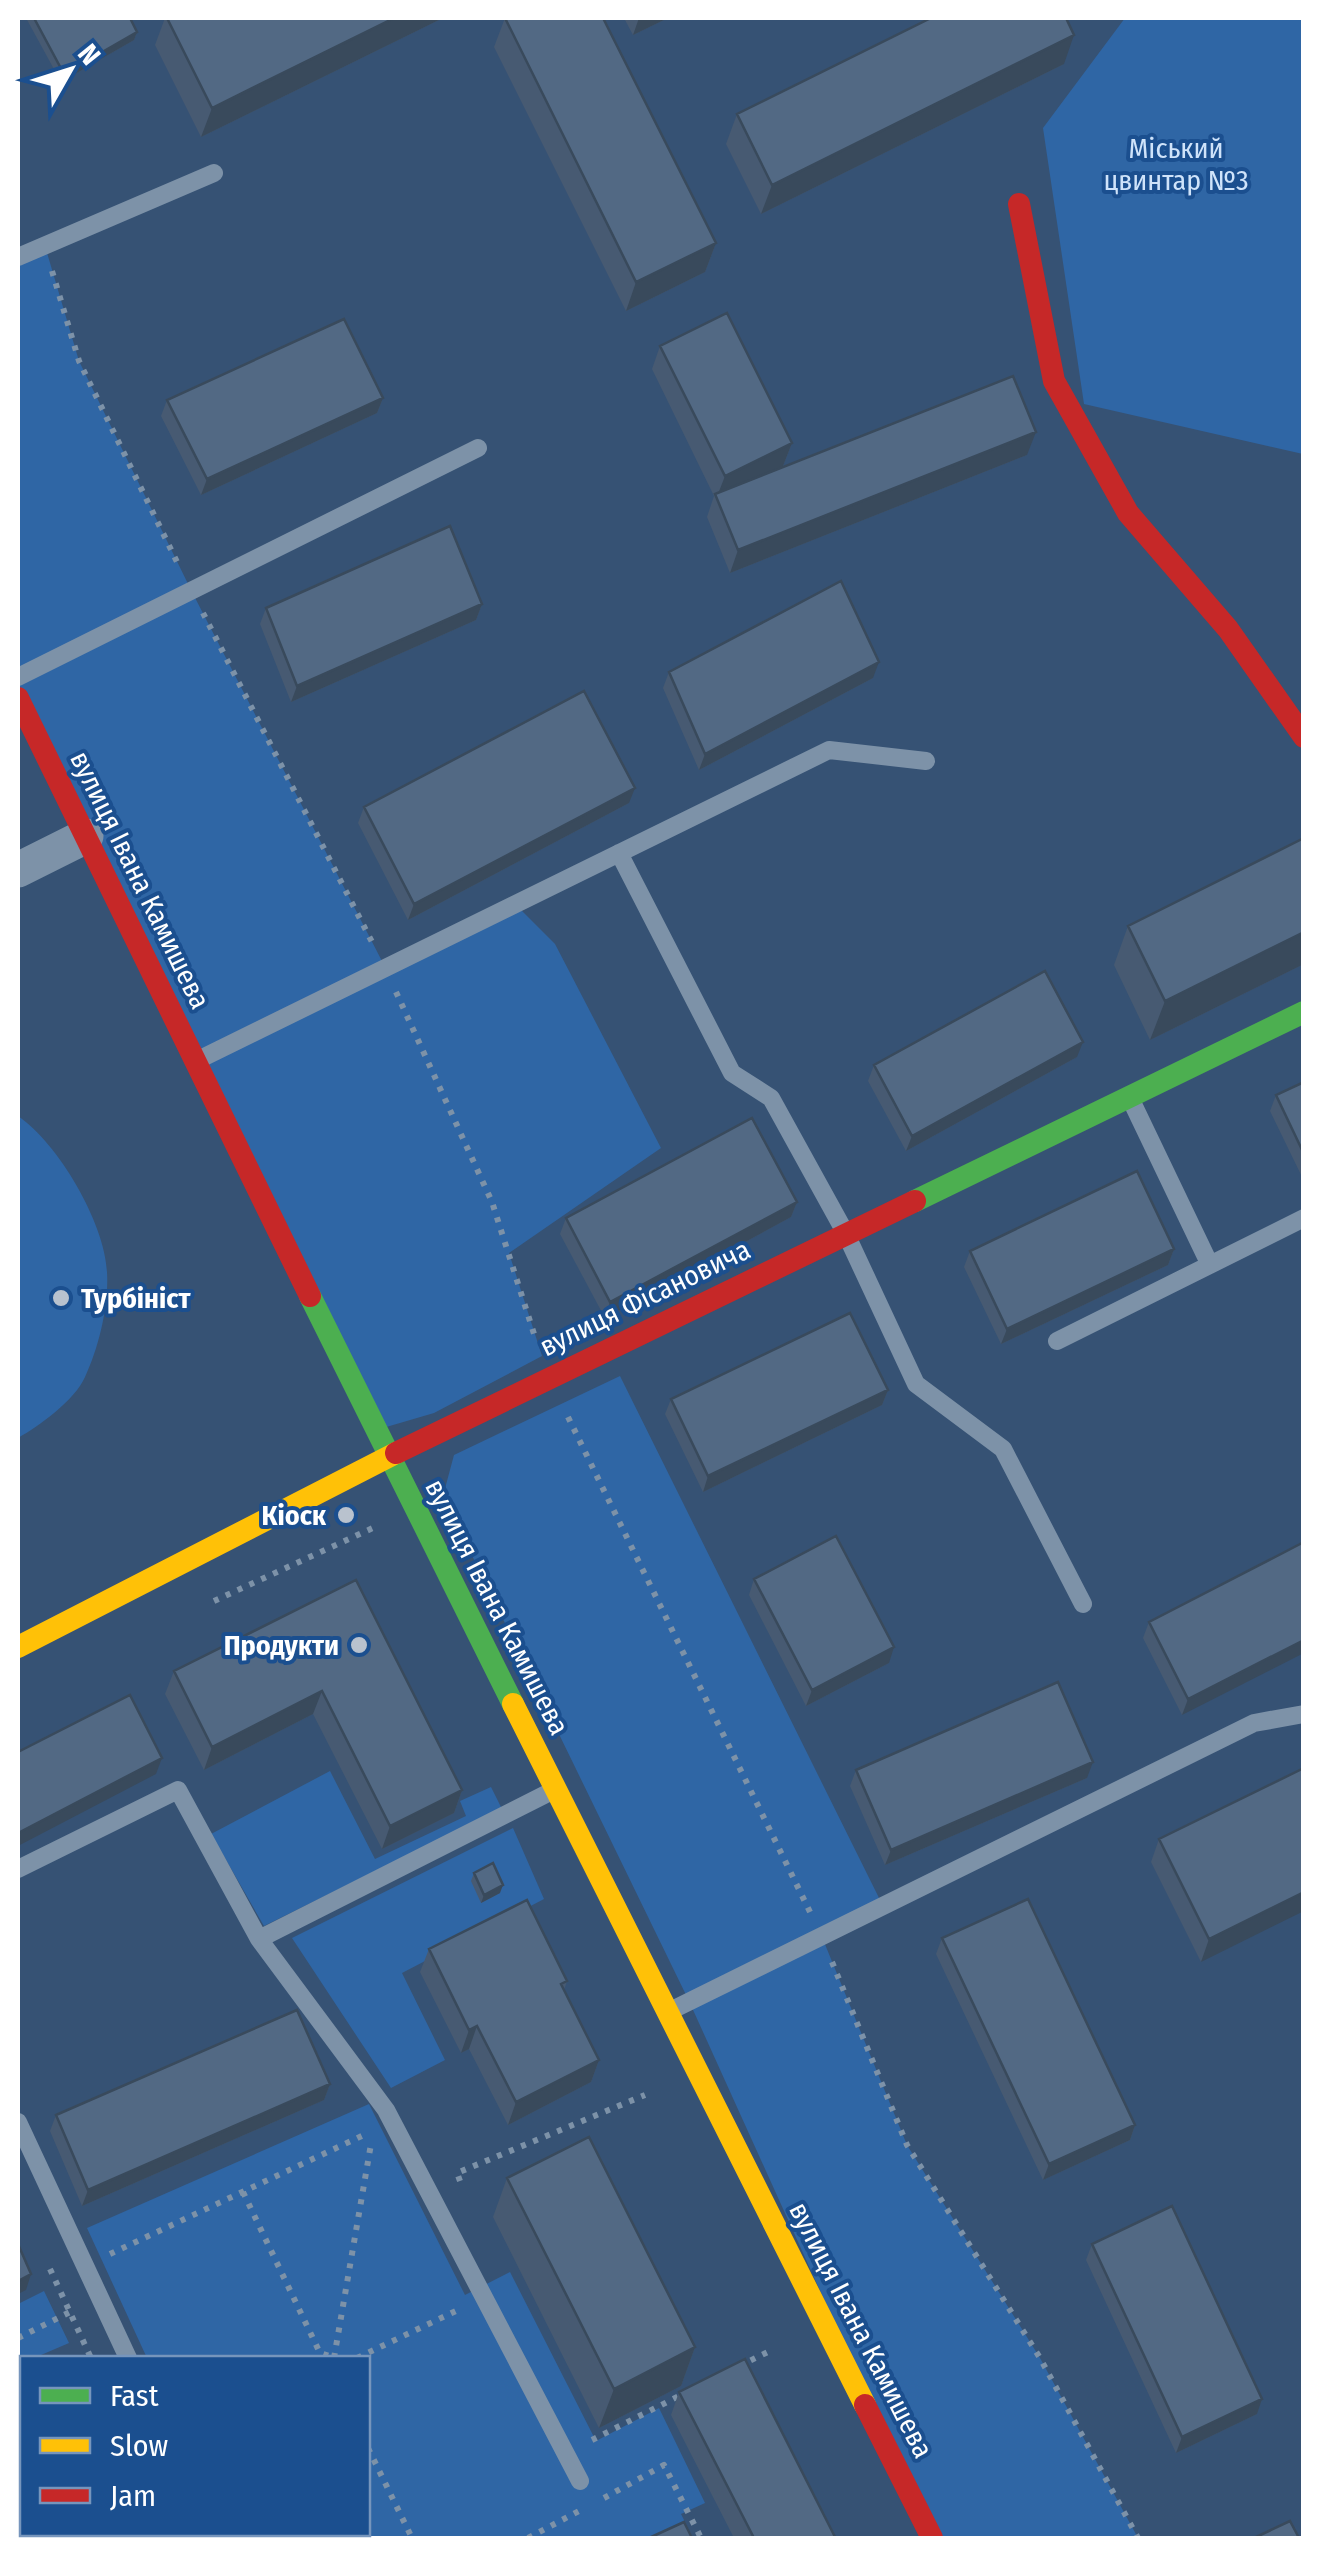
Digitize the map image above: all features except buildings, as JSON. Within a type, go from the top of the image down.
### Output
[{"type":"street","points":[[1020,204],[1054,381],[1128,513],[1228,630],[1304,737]]},
{"type":"street","name":"вулиця Івана Камишева","points":[[18,698],[389,1456],[932,2538]]},
{"type":"street","points":[[18,870],[86,836]]},
{"type":"street","name":"вулиця Фісановича","points":[[18,1647],[389,1456],[1304,1012]]},
{"type":"lane","points":[[18,258],[214,173]]},
{"type":"lane","points":[[18,677],[478,448]]},
{"type":"lane","points":[[196,1061],[830,750],[926,761]]},
{"type":"lane","points":[[619,853],[732,1072],[771,1098],[846,1234],[916,1384],[1003,1449],[1083,1604]]},
{"type":"lane","points":[[1130,1096],[1210,1265]]},
{"type":"lane","points":[[1056,1341],[1304,1218]]},
{"type":"lane","points":[[668,2012],[1254,1723],[1304,1714]]},
{"type":"lane","points":[[259,1939],[555,1789]]},
{"type":"lane","points":[[18,1870],[178,1790],[259,1939],[386,2110],[580,2481]]},
{"type":"lane","points":[[18,2122],[127,2356]]},
{"type":"path","points":[[464,2190],[456,2173],[645,2095]]},
{"type":"path","points":[[56,2282],[374,2130],[335,2356]]},
{"type":"path","points":[[243,2192],[320,2356]]},
{"type":"path","points":[[18,2338],[100,2298]]},
{"type":"path","points":[[362,2356],[483,2298]]},
{"type":"path","points":[[738,2367],[772,2350]]},
{"type":"path","points":[[587,2442],[688,2392]]},
{"type":"path","points":[[370,2452],[412,2538]]},
{"type":"path","points":[[528,2538],[664,2465],[701,2538]]},
{"type":"green space","name":"Міський цвинтар №3","points":[[1125,18],[1303,18],[1303,454],[1084,404],[1043,128]]},
{"type":"green space","points":[[45,246],[79,361],[191,590],[385,967],[515,904],[555,944],[661,1148],[509,1253],[542,1356],[434,1413],[376,1430],[18,698],[18,257]]},
{"type":"green space","name":"Турбініст","points":[[18,1116],[63,1164],[89,1208],[104,1252],[107,1285],[99,1339],[80,1386],[56,1412],[18,1438]]},
{"type":"green space","points":[[620,1376],[883,1906],[822,1937],[907,2145],[1040,2358],[1138,2538],[932,2538],[689,2001],[443,1496],[454,1455]]},
{"type":"green space","points":[[330,1771],[375,1859],[466,1816],[460,1801],[491,1787],[502,1809],[264,1926],[211,1834]]},
{"type":"green space","points":[[513,1828],[544,1899],[402,1973],[445,2060],[391,2088],[292,1938]]},
{"type":"green space","points":[[369,2104],[465,2295],[510,2272],[596,2441],[659,2408],[705,2503],[681,2514],[693,2538],[229,2538],[370,2536],[370,2356],[146,2356],[87,2228]]},
{"type":"green space","points":[[44,2291],[69,2343],[39,2356],[20,2356],[18,2366],[18,2304]]},
{"type":"traffic: fast","points":[[915,1201],[1304,1012]]},
{"type":"traffic: fast","points":[[310,1296],[513,1704]]},
{"type":"traffic: slow","points":[[18,1647],[396,1453]]},
{"type":"traffic: slow","points":[[513,1704],[865,2405]]},
{"type":"traffic: jam","points":[[1019,204],[1054,381],[1128,513],[1228,629],[1304,737]]},
{"type":"traffic: jam","points":[[18,698],[310,1296]]},
{"type":"traffic: jam","points":[[396,1453],[915,1201]]},
{"type":"traffic: jam","points":[[865,2405],[932,2538]]},
{"type":"place","name":"Турбініст","points":[[61,1298]]},
{"type":"place","name":"Кіоск","points":[[346,1515]]},
{"type":"place","name":"Продукти","points":[[359,1645]]}]
